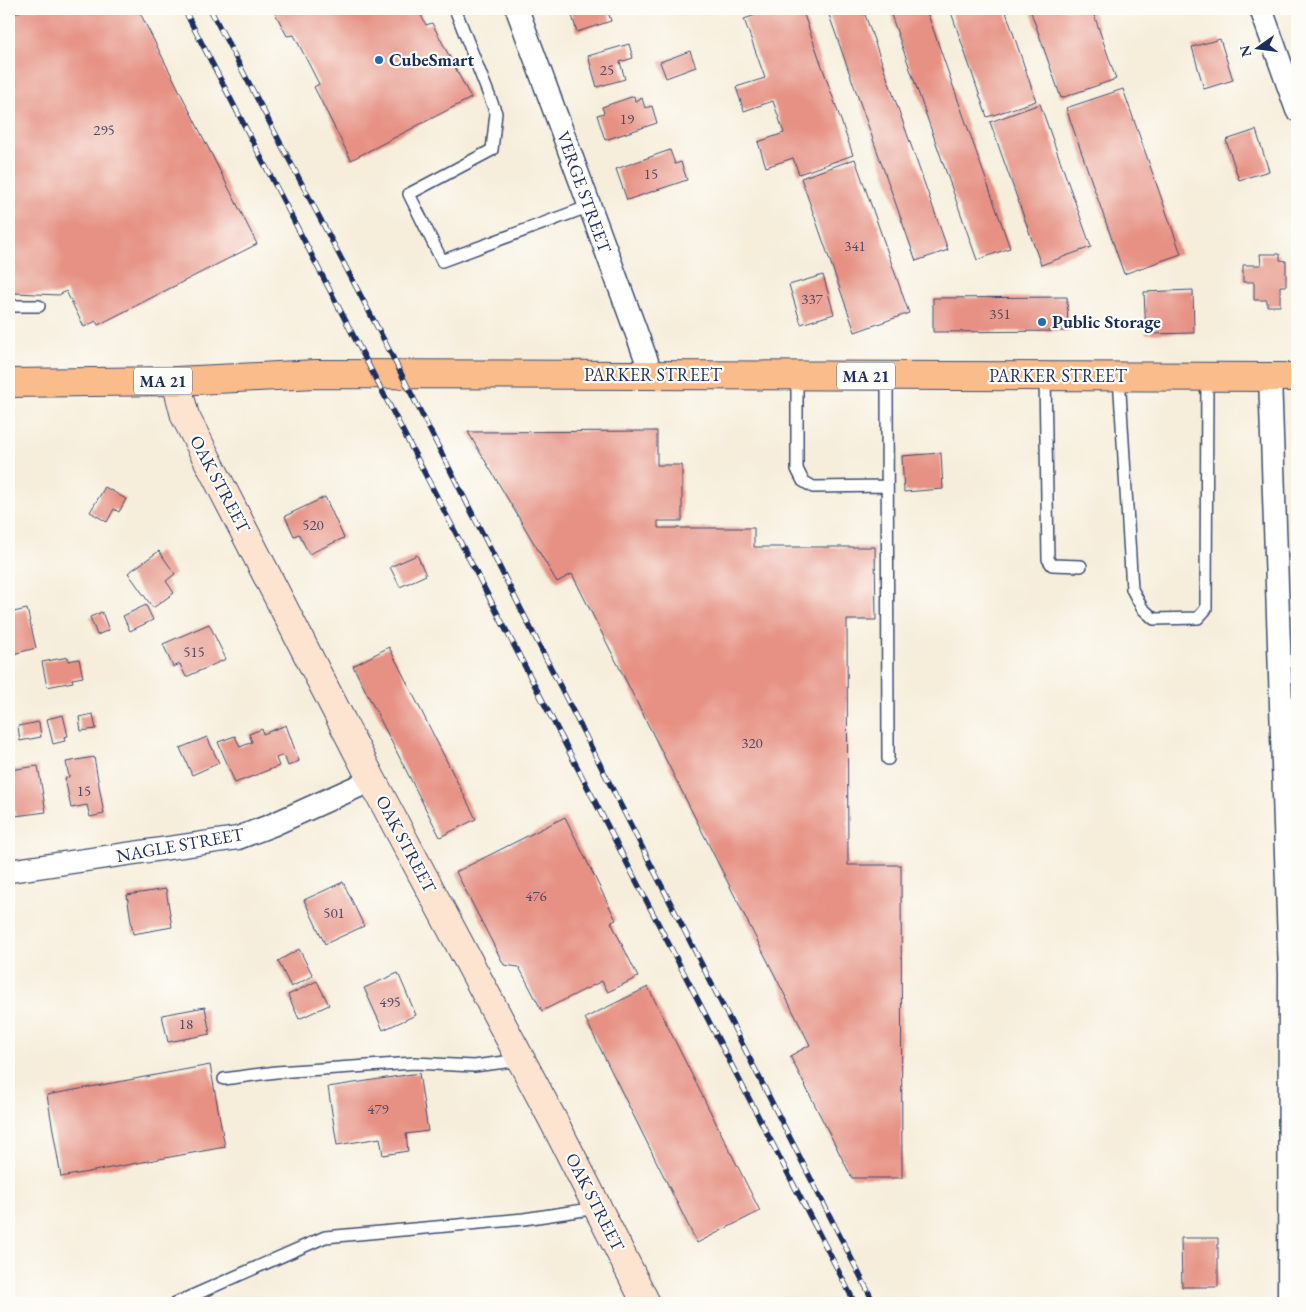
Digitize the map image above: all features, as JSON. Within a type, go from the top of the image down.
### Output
[{"type":"main road","name":"PARKER STREET","points":[[9,383],[176,381],[316,374],[1297,377]]},
{"type":"street","name":"VERGE STREET","points":[[517,9],[652,375]]},
{"type":"street","points":[[1261,9],[1297,110]]},
{"type":"street","points":[[1270,376],[1287,745],[1290,974],[1290,1303]]},
{"type":"street","name":"OAK STREET","points":[[176,381],[185,416],[372,780],[521,1060],[646,1303]]},
{"type":"street","name":"NAGLE STREET","points":[[9,871],[238,838],[272,826],[372,780]]},
{"type":"lane","points":[[454,9],[496,113],[492,150],[409,194],[442,261],[590,206]]},
{"type":"lane","points":[[9,306],[39,306]]},
{"type":"lane","points":[[797,376],[797,468],[803,481],[813,487],[887,486]]},
{"type":"lane","points":[[887,376],[888,759]]},
{"type":"lane","points":[[1045,376],[1048,560],[1057,567],[1081,566]]},
{"type":"lane","points":[[1119,376],[1132,590],[1142,608],[1154,619],[1198,618],[1206,609],[1207,376]]},
{"type":"lane","points":[[224,1079],[276,1072],[414,1063],[474,1066],[521,1060]]},
{"type":"lane","points":[[176,1303],[325,1236],[524,1219],[597,1208]]},
{"type":"building","points":[[25,9],[138,9],[257,244],[98,325],[96,321],[84,327],[66,291],[59,295],[15,293],[9,282],[9,17]]},
{"type":"building","name":"CubeSmart","points":[[273,9],[418,9],[426,25],[432,23],[471,98],[351,160],[314,87],[319,84],[294,35],[287,36]]},
{"type":"building","points":[[570,9],[607,9],[611,21],[577,32]]},
{"type":"building","points":[[773,9],[802,9],[853,155],[799,174],[793,158],[766,167],[758,142],[784,133],[773,101],[744,111],[736,87],[765,78],[744,19]]},
{"type":"building","points":[[847,9],[863,9],[948,250],[916,261],[829,15]]},
{"type":"building","points":[[889,9],[926,9],[1010,248],[977,260]]},
{"type":"building","points":[[950,9],[1005,9],[1036,101],[987,117]]},
{"type":"building","points":[[1030,9],[1092,9],[1116,79],[1061,98]]},
{"type":"building","points":[[1220,39],[1233,80],[1204,89],[1192,47]]},
{"type":"building","points":[[629,44],[633,58],[620,62],[625,79],[597,87],[588,56]]},
{"type":"building","points":[[690,51],[696,67],[666,78],[660,62]]},
{"type":"building","points":[[1123,89],[1181,254],[1124,274],[1066,108]]},
{"type":"building","points":[[634,96],[635,101],[642,98],[645,108],[652,106],[657,123],[605,140],[597,115],[604,113],[602,107]]},
{"type":"building","points":[[1040,104],[1091,247],[1041,265],[990,122]]},
{"type":"building","points":[[1256,130],[1269,171],[1239,180],[1226,140]]},
{"type":"building","points":[[670,150],[675,164],[681,162],[687,180],[627,200],[616,169]]},
{"type":"building","points":[[855,159],[909,313],[855,332],[801,178]]},
{"type":"building","points":[[1260,254],[1280,254],[1280,260],[1286,261],[1286,286],[1280,286],[1280,306],[1267,306],[1267,300],[1254,300],[1254,282],[1243,282],[1243,265],[1261,265]]},
{"type":"building","points":[[823,275],[834,314],[801,324],[789,285]]},
{"type":"building","points":[[1193,290],[1194,333],[1146,334],[1144,292]]},
{"type":"building","points":[[1067,297],[1068,331],[933,332],[933,298]]},
{"type":"building","points":[[657,431],[657,465],[682,465],[682,521],[658,521],[658,528],[754,528],[754,547],[875,547],[876,620],[847,620],[848,865],[901,865],[902,1178],[852,1178],[790,1056],[810,1045],[572,574],[557,582],[468,432]]},
{"type":"building","points":[[941,453],[943,489],[904,492],[902,456]]},
{"type":"building","points":[[105,487],[126,499],[119,512],[114,509],[107,522],[90,512]]},
{"type":"building","points":[[325,497],[344,538],[309,554],[299,534],[294,536],[285,516]]},
{"type":"building","points":[[159,551],[175,574],[166,581],[174,593],[153,608],[128,573]]},
{"type":"building","points":[[417,555],[426,575],[400,587],[390,567]]},
{"type":"building","points":[[146,605],[153,620],[130,631],[123,616]]},
{"type":"building","points":[[27,609],[36,648],[9,655],[9,613]]},
{"type":"building","points":[[102,612],[109,630],[97,635],[90,617]]},
{"type":"building","points":[[209,624],[226,659],[186,677],[180,664],[173,667],[163,644]]},
{"type":"building","points":[[389,647],[476,819],[440,837],[353,666]]},
{"type":"building","points":[[68,657],[68,661],[79,659],[83,677],[72,679],[73,682],[47,687],[42,662]]},
{"type":"building","points":[[93,714],[96,729],[81,731],[79,717]]},
{"type":"building","points":[[63,715],[68,736],[64,737],[65,741],[53,744],[47,719]]},
{"type":"building","points":[[39,722],[41,737],[20,741],[18,726]]},
{"type":"building","points":[[286,725],[299,761],[288,766],[284,755],[276,758],[279,766],[235,783],[218,742],[235,736],[240,747],[252,742],[249,734],[262,729],[263,734]]},
{"type":"building","points":[[207,737],[219,763],[192,775],[180,748]]},
{"type":"building","points":[[94,757],[104,814],[90,817],[87,805],[71,808],[65,778],[69,777],[66,762]]},
{"type":"building","points":[[38,766],[46,812],[15,816],[9,770]]},
{"type":"building","points":[[565,817],[616,920],[611,922],[638,977],[608,992],[602,981],[542,1011],[519,967],[504,965],[456,872]]},
{"type":"building","points":[[343,882],[364,926],[325,944],[304,900]]},
{"type":"building","points":[[166,889],[172,927],[133,934],[127,895]]},
{"type":"building","points":[[299,949],[313,976],[291,987],[278,961]]},
{"type":"building","points":[[398,973],[416,1015],[383,1030],[364,988]]},
{"type":"building","points":[[317,981],[329,1005],[299,1019],[288,995]]},
{"type":"building","points":[[648,987],[760,1211],[697,1243],[585,1018]]},
{"type":"building","points":[[205,1007],[210,1034],[168,1042],[162,1015]]},
{"type":"building","points":[[210,1065],[225,1147],[61,1177],[47,1095]]},
{"type":"building","points":[[419,1073],[428,1131],[406,1134],[408,1151],[383,1155],[380,1138],[337,1145],[328,1087]]},
{"type":"building","points":[[1181,1238],[1218,1238],[1218,1287],[1182,1287]]},
{"type":"railway","points":[[184,9],[855,1303]]},
{"type":"railway","points":[[210,9],[384,340],[874,1303]]},
{"type":"place","name":"CubeSmart","points":[[379,60]]},
{"type":"place","name":"Public Storage","points":[[1042,322]]}]
